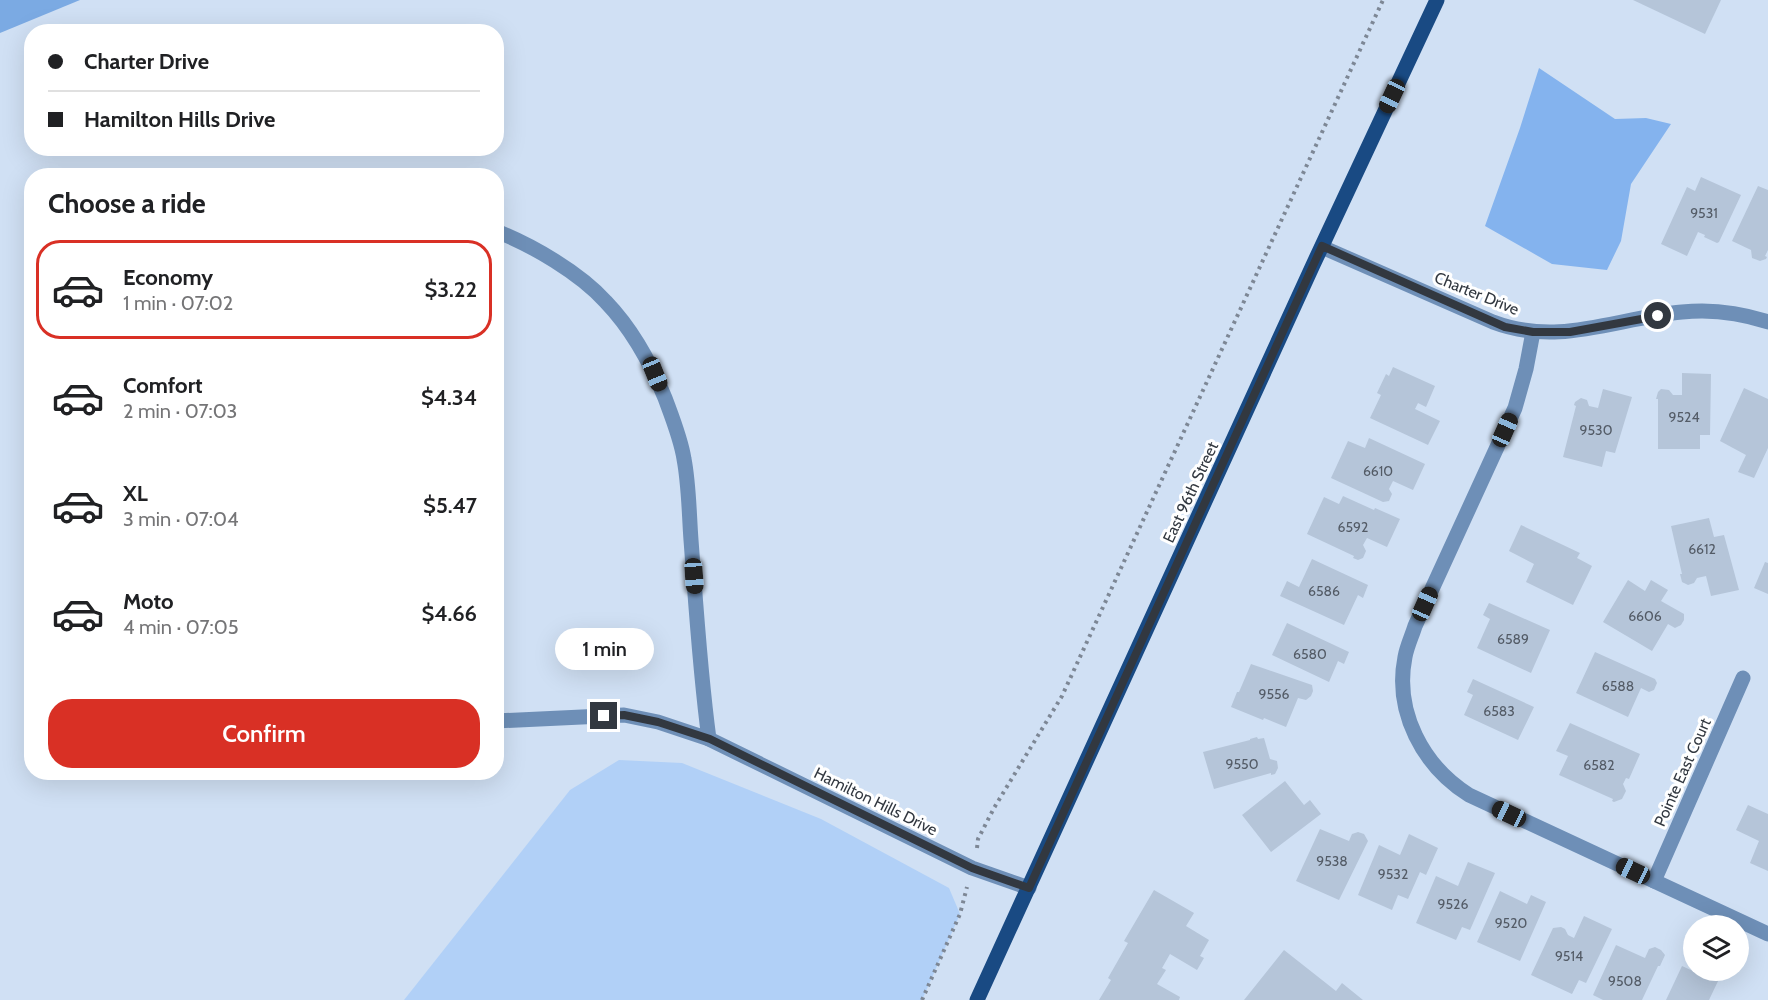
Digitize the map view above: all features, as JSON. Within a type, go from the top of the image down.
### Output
[{"type":"main road","name":"East 96th Street","points":[[977,1000],[1437,0]]},
{"type":"street","points":[[504,234],[544,255],[581,279],[606,301],[633,336],[655,374],[670,411],[684,458],[703,694],[710,739]]},
{"type":"street","name":"Charter Drive","points":[[1322,246],[1505,327],[1533,332],[1570,332],[1692,311],[1730,313],[1768,322]]},
{"type":"street","points":[[1533,332],[1515,408],[1415,626],[1405,657],[1404,697],[1409,721],[1421,748],[1436,768],[1460,790],[1768,934]]},
{"type":"street","name":"Pointe East Court","points":[[1654,881],[1743,678]]},
{"type":"street","name":"Hamilton Hills Drive","points":[[504,721],[624,715],[658,722],[710,739],[972,868],[1029,888]]},
{"type":"path","points":[[922,1000],[960,914],[978,839],[994,808],[1062,696],[1383,0]]},
{"type":"shaded area","points":[[0,0],[80,0],[0,33]]},
{"type":"shaded area","points":[[1539,68],[1615,119],[1646,118],[1671,124],[1631,184],[1621,241],[1607,270],[1552,264],[1485,226]]},
{"type":"shaded area","points":[[619,760],[682,763],[821,819],[949,888],[960,914],[922,1000],[404,1000],[570,790]]},
{"type":"building","points":[[1633,0],[1721,0],[1705,34]]},
{"type":"building","points":[[1701,177],[1741,195],[1719,242],[1704,237],[1705,235],[1698,232],[1687,256],[1661,244],[1687,187],[1695,191]]},
{"type":"building","points":[[1758,186],[1768,190],[1768,250],[1766,259],[1760,261],[1752,258],[1751,250],[1732,241]]},
{"type":"building","points":[[1393,367],[1435,386],[1426,407],[1418,403],[1415,409],[1440,421],[1428,445],[1370,418],[1381,395],[1377,393],[1386,374],[1389,376]]},
{"type":"building","points":[[1682,373],[1711,374],[1710,435],[1700,435],[1700,449],[1658,449],[1658,399],[1656,399],[1658,392],[1661,389],[1669,390],[1673,395],[1682,395]]},
{"type":"building","points":[[1744,388],[1768,399],[1768,448],[1754,478],[1738,472],[1746,455],[1720,441]]},
{"type":"building","points":[[1603,389],[1632,397],[1615,453],[1606,451],[1602,467],[1563,457],[1576,406],[1575,402],[1581,398],[1587,400],[1589,406],[1598,408]]},
{"type":"building","points":[[1369,438],[1425,464],[1413,490],[1393,481],[1389,489],[1392,494],[1389,501],[1383,502],[1331,478],[1348,441],[1365,448]]},
{"type":"building","points":[[1343,496],[1400,519],[1387,547],[1367,538],[1363,545],[1366,551],[1363,558],[1358,560],[1307,534],[1324,497],[1339,504]]},
{"type":"building","points":[[1709,518],[1714,537],[1724,535],[1739,590],[1711,596],[1706,576],[1697,578],[1694,583],[1688,585],[1682,582],[1671,526]]},
{"type":"building","points":[[1521,525],[1580,553],[1577,558],[1592,566],[1573,605],[1526,582],[1534,564],[1509,551]]},
{"type":"building","points":[[1312,559],[1368,585],[1363,598],[1358,595],[1344,625],[1280,596],[1287,581],[1299,587]]},
{"type":"building","points":[[1765,562],[1768,563],[1768,594],[1754,588]]},
{"type":"building","points":[[1628,580],[1645,591],[1651,580],[1668,590],[1661,601],[1684,614],[1681,625],[1675,628],[1668,624],[1652,651],[1603,622]]},
{"type":"building","points":[[1489,603],[1550,630],[1531,673],[1477,648],[1490,619],[1483,615]]},
{"type":"building","points":[[1287,623],[1349,652],[1344,664],[1338,661],[1329,682],[1272,655]]},
{"type":"building","points":[[1595,652],[1655,679],[1657,683],[1654,690],[1649,692],[1641,688],[1628,717],[1576,693]]},
{"type":"building","points":[[1251,664],[1312,685],[1311,696],[1306,700],[1298,698],[1286,727],[1231,707]]},
{"type":"building","points":[[1473,679],[1534,707],[1518,740],[1464,715],[1473,695],[1467,692]]},
{"type":"building","points":[[1570,723],[1640,754],[1629,779],[1626,778],[1623,784],[1626,791],[1622,799],[1614,802],[1613,799],[1559,775],[1568,756],[1556,751]]},
{"type":"building","points":[[1257,737],[1258,739],[1264,738],[1270,759],[1277,761],[1278,768],[1275,774],[1271,775],[1271,773],[1214,789],[1203,752]]},
{"type":"building","points":[[1285,781],[1304,805],[1310,800],[1321,814],[1271,852],[1242,815]]},
{"type":"building","points":[[1748,805],[1768,814],[1768,871],[1750,863],[1759,841],[1736,830]]},
{"type":"building","points":[[1320,829],[1349,841],[1352,834],[1358,832],[1364,834],[1368,841],[1339,900],[1296,881]]},
{"type":"building","points":[[1409,834],[1438,848],[1426,875],[1420,872],[1408,899],[1398,895],[1392,910],[1358,895],[1379,845],[1400,855]]},
{"type":"building","points":[[1468,862],[1495,873],[1470,930],[1462,927],[1456,940],[1416,923],[1436,876],[1458,886]]},
{"type":"building","points":[[1154,890],[1194,913],[1186,926],[1209,940],[1200,956],[1204,958],[1197,970],[1170,954],[1162,968],[1166,970],[1157,984],[1180,997],[1179,1000],[1099,1000],[1111,980],[1108,978],[1128,943],[1124,941]]},
{"type":"building","points":[[1500,891],[1527,904],[1531,895],[1546,902],[1520,961],[1477,942]]},
{"type":"building","points":[[1584,916],[1612,929],[1586,983],[1579,980],[1572,994],[1531,975],[1553,928],[1561,927],[1574,938]]},
{"type":"building","points":[[1616,945],[1645,958],[1649,949],[1655,947],[1665,955],[1642,1000],[1603,1000],[1593,995]]},
{"type":"building","points":[[1284,950],[1336,991],[1342,983],[1363,1000],[1244,1000]]},
{"type":"building","points":[[1682,966],[1683,981],[1718,981],[1709,1000],[1666,1000]]},
{"type":"route","points":[[604,716],[624,715],[658,722],[710,739],[972,868],[1029,888],[1322,246],[1505,327],[1533,332],[1570,332],[1658,316]]}]
